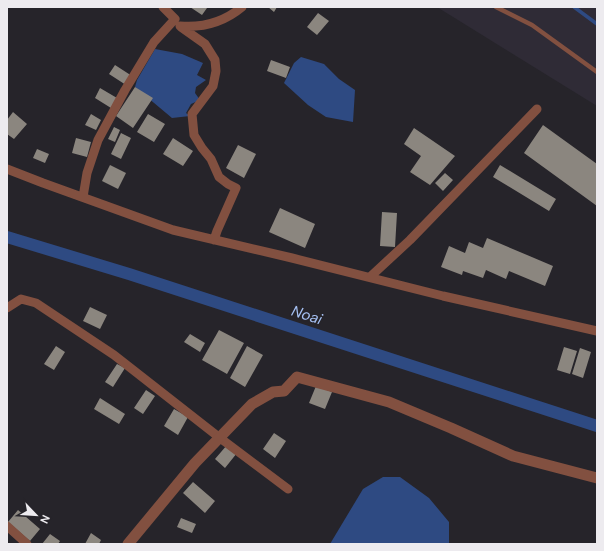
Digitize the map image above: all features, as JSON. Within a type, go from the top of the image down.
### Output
[{"type":"street","points":[[163,7],[181,26],[206,44],[215,60],[216,71],[213,86],[192,114],[194,135],[211,159],[219,177],[236,188],[214,240]]},
{"type":"street","points":[[181,26],[210,24],[232,15],[242,7]]},
{"type":"street","points":[[83,197],[87,173],[98,140],[125,90],[154,42],[175,19]]},
{"type":"street","points":[[370,277],[410,240],[537,109]]},
{"type":"street","points":[[7,169],[173,230],[597,331]]},
{"type":"street","points":[[7,308],[21,299],[36,303],[114,355],[288,489]]},
{"type":"street","points":[[128,544],[195,463],[252,404],[273,392],[284,391],[297,377],[389,402],[512,456],[597,478]]},
{"type":"street","points":[[7,526],[27,544]]},
{"type":"lane","points":[[496,7],[532,25],[597,72]]},
{"type":"shaded area","points":[[437,7],[597,7],[597,106]]},
{"type":"water","points":[[155,49],[182,54],[203,63],[197,75],[206,80],[196,87],[195,93],[200,100],[191,104],[186,113],[190,116],[172,118],[135,87],[137,80]]},
{"type":"water","points":[[301,57],[324,64],[339,79],[355,90],[353,122],[326,117],[308,105],[284,83],[294,63]]},
{"type":"water","points":[[383,477],[400,477],[429,498],[449,522],[449,544],[330,544],[363,489]]},
{"type":"building","points":[[190,7],[206,7],[207,8],[202,15]]},
{"type":"building","points":[[268,7],[277,7],[274,12]]},
{"type":"building","points":[[318,13],[329,21],[317,35],[307,27]]},
{"type":"building","points":[[271,60],[290,67],[286,78],[267,71]]},
{"type":"building","points":[[115,65],[132,76],[126,85],[109,74]]},
{"type":"building","points":[[135,87],[153,98],[133,128],[116,116]]},
{"type":"building","points":[[100,88],[117,98],[111,108],[95,98]]},
{"type":"building","points":[[13,112],[27,124],[14,139],[7,134],[7,120]]},
{"type":"building","points":[[91,114],[101,120],[96,130],[85,125]]},
{"type":"building","points":[[148,114],[165,124],[154,142],[137,132]]},
{"type":"building","points":[[543,125],[597,164],[597,206],[524,153]]},
{"type":"building","points":[[114,127],[120,130],[115,142],[108,139]]},
{"type":"building","points":[[414,128],[455,156],[430,185],[410,172],[421,156],[404,144]]},
{"type":"building","points":[[121,133],[131,138],[121,159],[111,154]]},
{"type":"building","points":[[76,138],[91,142],[87,157],[72,153]]},
{"type":"building","points":[[173,138],[193,151],[183,166],[163,154]]},
{"type":"building","points":[[238,145],[256,154],[244,178],[226,168]]},
{"type":"building","points":[[37,149],[49,154],[45,163],[33,158]]},
{"type":"building","points":[[110,165],[126,173],[118,189],[102,181]]},
{"type":"building","points":[[500,165],[556,199],[549,211],[493,177]]},
{"type":"building","points":[[445,173],[453,180],[443,191],[435,183]]},
{"type":"building","points":[[280,208],[315,224],[305,248],[269,232]]},
{"type":"building","points":[[382,212],[397,213],[395,247],[380,246]]},
{"type":"building","points":[[487,238],[553,266],[545,286],[509,271],[506,279],[486,270],[483,278],[463,271],[462,275],[441,267],[449,246],[465,253],[469,242],[483,248]]},
{"type":"building","points":[[90,307],[107,315],[100,329],[83,321]]},
{"type":"building","points":[[219,330],[244,343],[227,374],[202,360]]},
{"type":"building","points":[[190,334],[205,343],[200,352],[184,342]]},
{"type":"building","points":[[56,346],[65,352],[54,370],[44,364]]},
{"type":"building","points":[[247,346],[263,355],[245,387],[230,378]]},
{"type":"building","points":[[564,347],[577,351],[570,374],[557,370]]},
{"type":"building","points":[[580,348],[591,352],[583,378],[572,374]]},
{"type":"building","points":[[117,364],[125,368],[113,387],[105,382]]},
{"type":"building","points":[[316,386],[332,392],[325,409],[309,403]]},
{"type":"building","points":[[146,390],[155,396],[143,414],[134,408]]},
{"type":"building","points":[[100,398],[125,414],[119,424],[94,409]]},
{"type":"building","points":[[174,409],[188,417],[178,435],[164,426]]},
{"type":"building","points":[[274,433],[286,441],[275,458],[263,449]]},
{"type":"building","points":[[227,445],[237,453],[225,468],[215,459]]},
{"type":"building","points":[[193,482],[215,501],[205,513],[183,493]]},
{"type":"building","points":[[18,510],[40,529],[30,541],[8,522]]},
{"type":"building","points":[[181,518],[196,524],[192,533],[177,527]]},
{"type":"building","points":[[91,533],[101,540],[99,544],[85,544]]},
{"type":"building","points":[[50,534],[60,541],[58,544],[42,544]]},
{"type":"waterway","points":[[574,7],[597,24]]},
{"type":"waterway","name":"Noai","points":[[7,237],[129,274],[597,426]]}]
